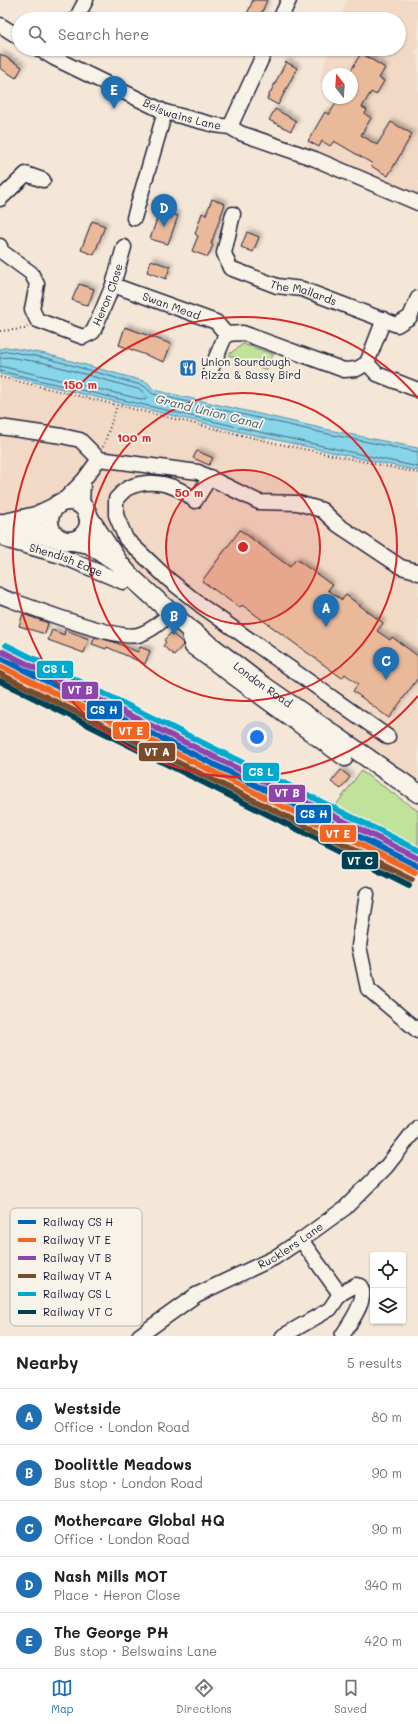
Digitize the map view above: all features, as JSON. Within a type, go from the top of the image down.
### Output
[{"type":"main road","points":[[1,527],[36,516],[58,505],[69,501],[76,502],[85,511],[89,523],[85,533],[78,538],[66,540],[52,532],[49,522],[50,516],[58,505]]},
{"type":"main road","name":"London Road","points":[[85,511],[119,563],[131,577],[188,628],[254,679],[418,793]]},
{"type":"main road","name":"London Road","points":[[1,527],[89,544],[119,563]]},
{"type":"street","points":[[80,12],[86,0]]},
{"type":"street","points":[[283,12],[289,0]]},
{"type":"street","points":[[1,28],[12,33]]},
{"type":"street","name":"Belswains Lane","points":[[62,56],[165,112],[215,125],[230,127],[240,133],[315,159],[417,200]]},
{"type":"street","points":[[230,127],[263,56]]},
{"type":"street","points":[[134,218],[165,112]]},
{"type":"street","points":[[0,199],[26,174],[43,180]]},
{"type":"street","name":"The Mallards","points":[[233,214],[224,253],[230,268],[277,286],[302,290],[397,325],[410,317],[418,298]]},
{"type":"street","points":[[0,246],[1,251],[31,273],[37,284],[32,309],[37,320]]},
{"type":"street","name":"Heron Close","points":[[37,320],[83,337],[93,332],[113,285],[124,247]]},
{"type":"street","name":"Swan Mead","points":[[113,285],[216,322],[226,334]]},
{"type":"street","points":[[362,366],[384,319]]},
{"type":"street","points":[[210,372],[226,334],[243,333],[344,370],[362,366],[377,374],[418,390]]},
{"type":"street","points":[[0,427],[80,440],[99,459],[198,472],[259,502],[298,503],[322,510],[338,525],[401,567],[416,571],[418,573]]},
{"type":"street","points":[[58,505],[83,481],[99,459]]},
{"type":"street","points":[[210,477],[195,501],[187,494],[171,486],[148,482],[127,488],[116,499],[116,515],[126,539],[168,579],[203,607],[388,737]]},
{"type":"street","points":[[83,481],[85,511]]},
{"type":"street","name":"Shendish Edge","points":[[1,527],[8,541],[61,556],[123,582],[131,577]]},
{"type":"street","points":[[0,596],[120,635],[137,635],[150,630],[171,613]]},
{"type":"street","points":[[188,628],[192,647],[345,759]]},
{"type":"street","points":[[367,894],[358,946],[368,989],[418,1030]]},
{"type":"street","name":"Rucklers Lane","points":[[139,1336],[196,1295],[274,1258],[345,1208],[386,1167],[418,1126]]},
{"type":"street","points":[[301,1240],[340,1294]]},
{"type":"street","points":[[283,1336],[330,1309],[340,1294],[356,1285],[360,1286],[363,1289],[362,1299],[342,1336]]},
{"type":"path","points":[[0,331],[25,329],[37,320]]},
{"type":"path","points":[[0,377],[274,443],[418,473]]},
{"type":"path","points":[[99,459],[117,406]]},
{"type":"shaded area","points":[[347,0],[418,0],[418,47],[415,53],[418,56],[418,192],[410,194],[304,147],[330,104],[358,104],[358,68],[323,68],[328,56],[406,56],[406,12],[343,12]]},
{"type":"shaded area","points":[[322,72],[322,83],[319,81]]},
{"type":"shaded area","points":[[0,377],[275,443],[418,473],[418,778],[410,787],[79,538],[88,516],[82,506],[69,501],[0,523]]},
{"type":"green space","points":[[243,344],[273,354],[267,370],[228,355]]},
{"type":"green space","points":[[361,771],[418,811],[418,849],[333,809]]},
{"type":"water","name":"Grand Union Canal","points":[[7,347],[46,354],[147,382],[154,390],[329,430],[418,448],[418,471],[245,433],[0,374],[0,349]]},
{"type":"building","points":[[253,0],[267,0],[262,12],[248,12]]},
{"type":"building","points":[[0,54],[22,67],[16,78],[0,68]]},
{"type":"building","points":[[359,56],[366,56],[385,68],[379,78],[384,81],[376,95],[371,92],[362,107],[367,110],[365,114],[371,118],[361,135],[377,145],[391,122],[412,134],[388,176],[371,166],[373,164],[334,141],[330,146],[322,141],[319,147],[308,141],[325,112],[329,115],[335,104],[358,104],[358,68],[352,68]]},
{"type":"building","points":[[286,62],[297,68],[278,105],[267,99]]},
{"type":"building","points":[[275,109],[296,121],[291,131],[269,120]]},
{"type":"building","points":[[212,199],[225,204],[208,257],[192,251],[198,236],[195,234],[202,213],[206,215]]},
{"type":"building","points":[[160,210],[178,216],[168,244],[150,239]]},
{"type":"building","points":[[92,221],[105,226],[94,255],[81,250]]},
{"type":"building","points":[[247,232],[259,237],[253,252],[241,247]]},
{"type":"building","points":[[151,260],[170,267],[166,279],[147,272]]},
{"type":"building","points":[[79,284],[94,289],[88,306],[72,300]]},
{"type":"building","points":[[125,327],[171,344],[164,362],[119,345]]},
{"type":"building","points":[[197,451],[213,458],[209,465],[193,458]]},
{"type":"building","points":[[240,530],[290,567],[296,559],[332,585],[328,590],[342,600],[346,595],[383,623],[377,631],[390,640],[392,637],[418,656],[418,678],[389,718],[353,691],[358,684],[345,674],[342,678],[242,605],[240,608],[202,581]]},
{"type":"building","points":[[23,614],[48,623],[45,634],[19,626]]},
{"type":"building","points":[[52,630],[64,635],[65,630],[89,639],[84,653],[48,640]]},
{"type":"building","points":[[171,633],[182,642],[183,645],[174,655],[163,646],[166,642],[164,640]]},
{"type":"building","points":[[95,637],[114,642],[138,652],[140,647],[150,651],[145,664],[107,647],[106,649],[92,644]]},
{"type":"building","points":[[341,770],[350,777],[341,789],[331,782]]},
{"type":"transit line","points":[[6,645],[418,850]]},
{"type":"transit line","points":[[3,652],[418,858]]},
{"type":"transit line","points":[[0,658],[418,866]]},
{"type":"transit line","points":[[0,666],[415,872]]},
{"type":"transit line","points":[[0,674],[412,879]]},
{"type":"transit line","points":[[0,681],[409,885]]},
{"type":"place","name":"The George PH","points":[[114,109]]},
{"type":"place","name":"Nash Mills MOT","points":[[164,227]]},
{"type":"place","name":"Union Sourdough Pizza & Sassy Bird","points":[[188,368]]},
{"type":"place","name":"Westside","points":[[326,627]]},
{"type":"place","name":"Doolittle Meadows","points":[[174,635]]},
{"type":"place","name":"Mothercare Global HQ","points":[[386,680]]}]
